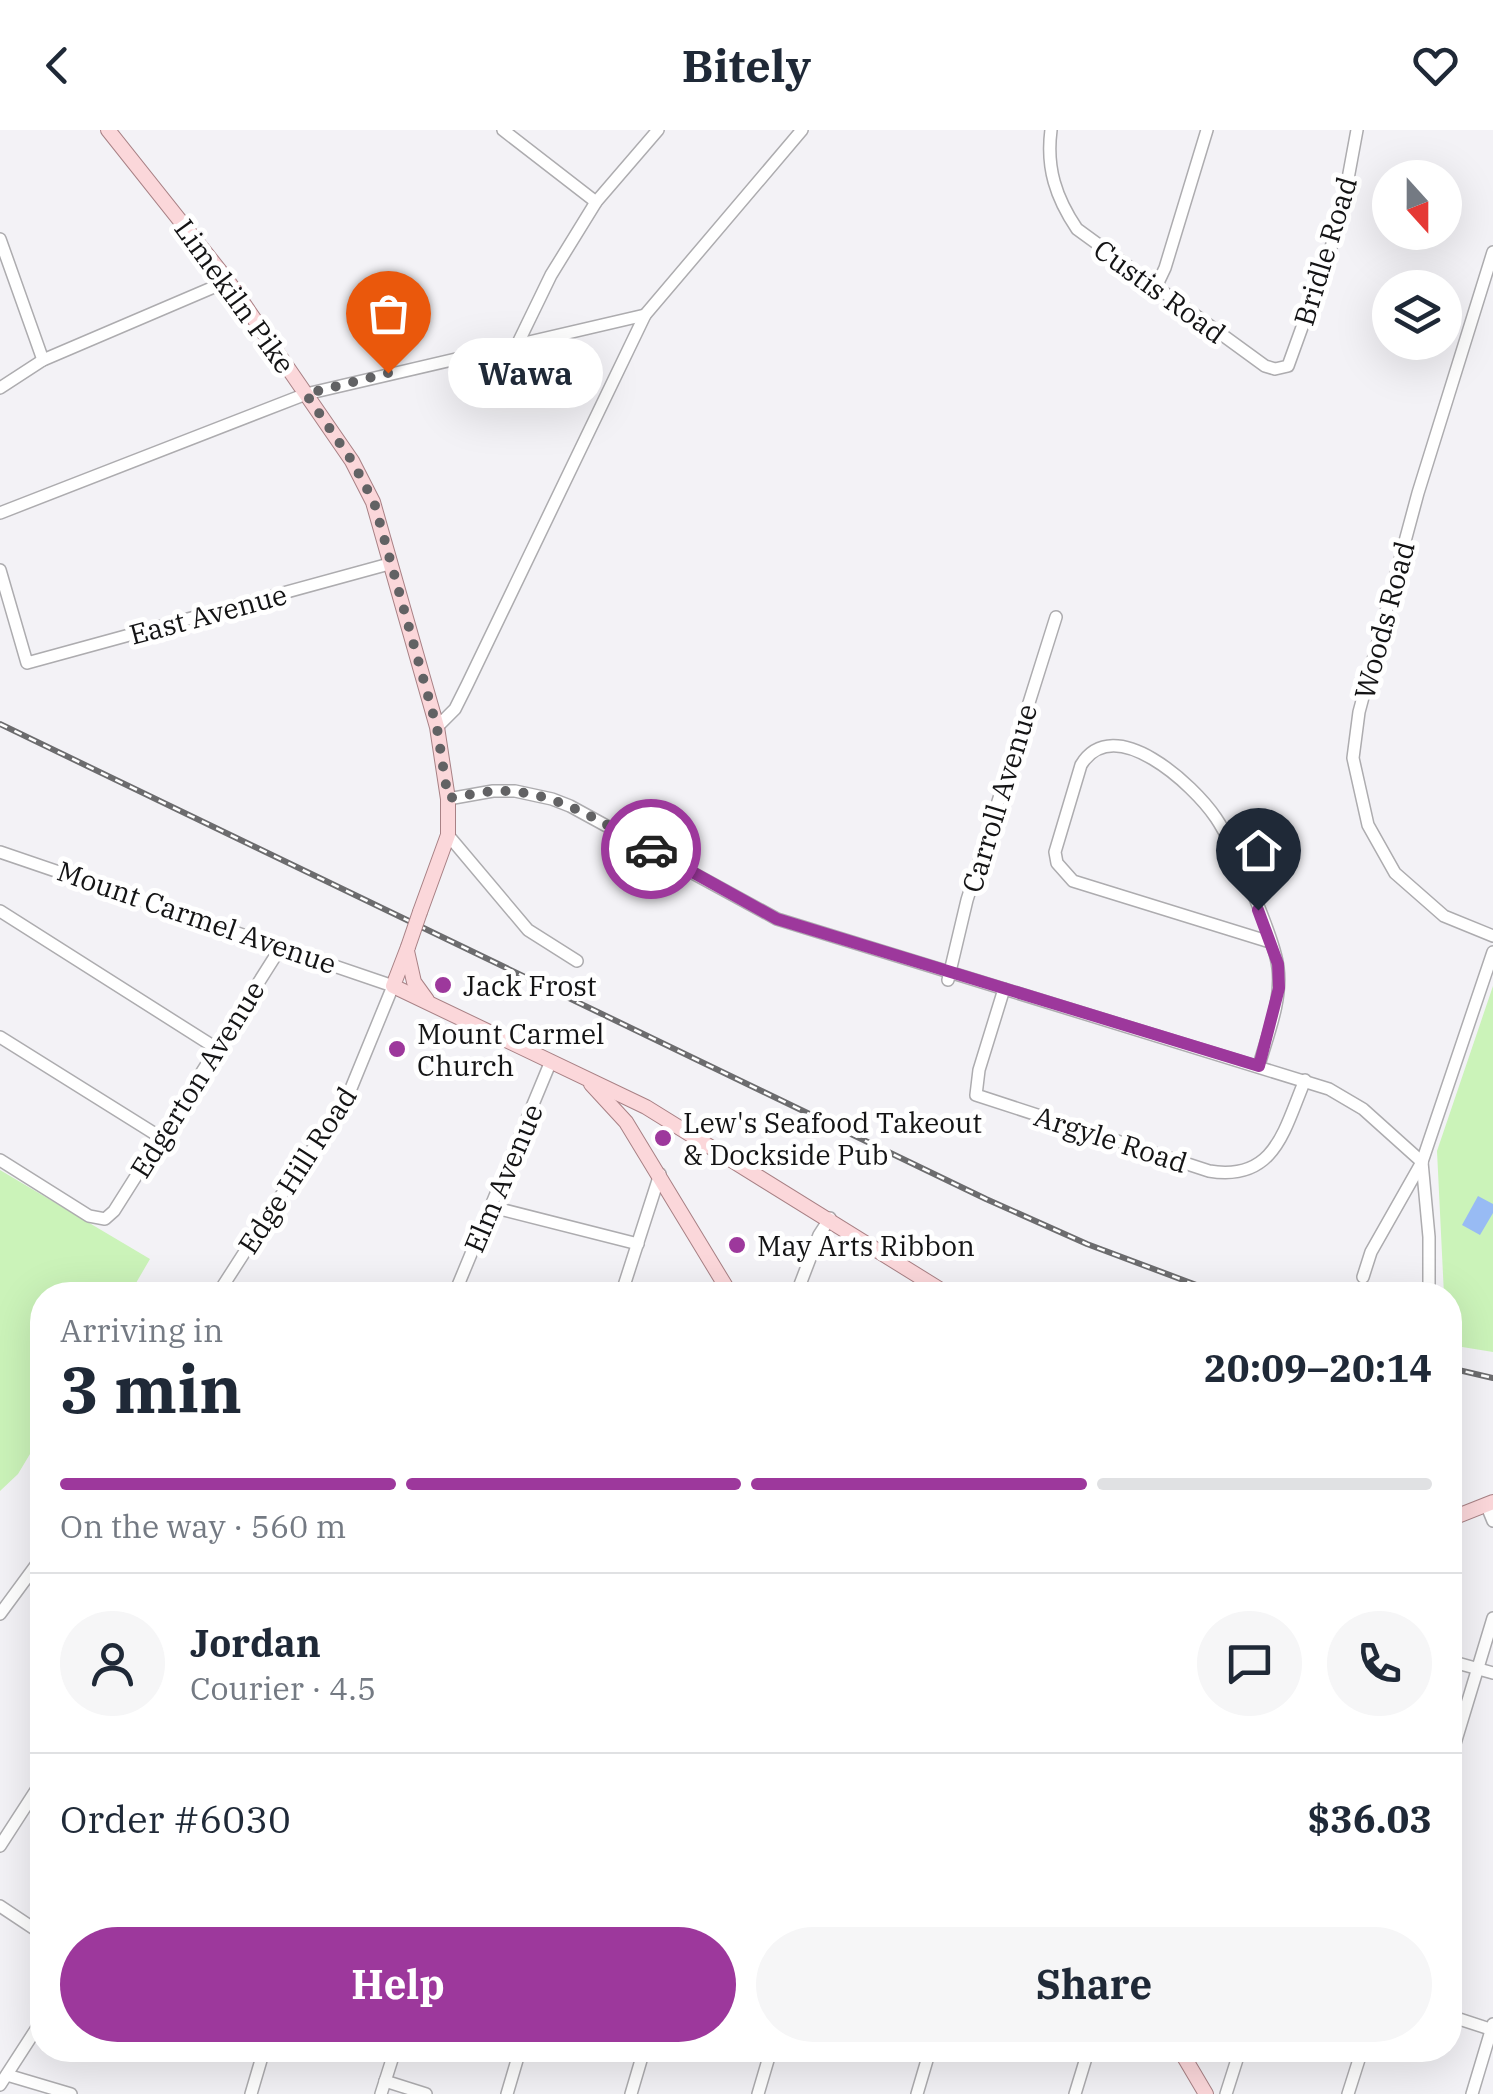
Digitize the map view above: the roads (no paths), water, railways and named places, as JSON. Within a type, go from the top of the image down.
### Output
[{"type":"main road","name":"Limekiln Pike","points":[[108,130],[228,281],[352,461],[374,502],[437,728],[448,798],[448,834],[393,986]]},
{"type":"main road","points":[[407,949],[414,982],[430,1004]]},
{"type":"main road","points":[[393,986],[646,1106],[929,1282]]},
{"type":"main road","points":[[584,1076],[626,1122],[723,1282]]},
{"type":"main road","points":[[1462,1504],[1490,1503]]},
{"type":"main road","points":[[1462,1514],[1490,1503]]},
{"type":"main road","points":[[1187,2062],[1206,2094]]},
{"type":"street","points":[[503,130],[596,202]]},
{"type":"street","points":[[518,343],[551,276],[596,202],[658,130]]},
{"type":"street","points":[[437,728],[455,709],[645,314],[802,130]]},
{"type":"street","name":"Custis Road","points":[[1051,130],[1053,181],[1062,206],[1077,229],[1264,366],[1284,368]]},
{"type":"street","points":[[1156,286],[1207,130]]},
{"type":"street","name":"Bridle Road","points":[[1284,368],[1293,358],[1340,222],[1357,130]]},
{"type":"street","points":[[0,239],[42,360]]},
{"type":"street","name":"Woods Road","points":[[1493,252],[1418,493],[1359,712],[1353,758],[1368,824],[1395,872],[1444,916],[1493,936]]},
{"type":"street","points":[[0,388],[42,360],[228,281]]},
{"type":"street","points":[[0,513],[306,394],[645,314]]},
{"type":"street","name":"East Avenue","points":[[0,570],[28,664],[389,564]]},
{"type":"street","name":"Carroll Avenue","points":[[948,977],[967,900],[1056,617]]},
{"type":"street","points":[[1259,1066],[1279,988],[1278,964],[1270,942],[1227,836],[1213,814],[1167,768],[1115,744],[1087,756],[1055,852],[1064,872],[1074,882],[1126,900],[1270,942]]},
{"type":"street","points":[[448,798],[492,791],[552,800],[570,806],[777,919],[948,977],[1004,989],[1305,1080],[1363,1109],[1422,1162],[1430,1237],[1429,1282]]},
{"type":"street","points":[[448,834],[520,923],[540,940],[577,961]]},
{"type":"street","name":"Mount Carmel Avenue","points":[[0,852],[393,986]]},
{"type":"street","points":[[0,911],[216,1048]]},
{"type":"street","name":"Edgerton Avenue","points":[[0,1160],[89,1216],[105,1219],[114,1212],[281,947]]},
{"type":"street","points":[[1362,1276],[1422,1162],[1493,952]]},
{"type":"street","name":"Edge Hill Road","points":[[225,1282],[302,1163],[343,1108],[393,986]]},
{"type":"street","name":"Argyle Road","points":[[1004,989],[979,1070],[976,1095],[1209,1171],[1238,1173],[1264,1162],[1284,1132],[1305,1080]]},
{"type":"street","points":[[0,1036],[160,1137]]},
{"type":"street","name":"Elm Avenue","points":[[460,1282],[552,1061]]},
{"type":"street","points":[[625,1282],[660,1174]]},
{"type":"street","points":[[492,1207],[638,1244]]},
{"type":"street","points":[[801,1282],[830,1218]]},
{"type":"street","points":[[1490,1503],[1493,1521]]},
{"type":"street","points":[[0,1614],[30,1574]]},
{"type":"street","points":[[1462,1721],[1493,1618]]},
{"type":"street","points":[[1462,1664],[1493,1674]]},
{"type":"street","points":[[0,1846],[30,1800]]},
{"type":"street","points":[[0,1906],[30,1926]]},
{"type":"street","points":[[1462,2019],[1492,2028],[1472,2094]]},
{"type":"street","points":[[30,2039],[4,2080],[70,2094]]},
{"type":"street","points":[[251,2094],[260,2062]]},
{"type":"street","points":[[391,2062],[383,2088],[426,2094]]},
{"type":"street","points":[[507,2094],[516,2062]]},
{"type":"street","points":[[631,2094],[640,2062]]},
{"type":"street","points":[[758,2094],[767,2062]]},
{"type":"street","points":[[916,2094],[926,2062]]},
{"type":"street","points":[[1075,2094],[1085,2062]]},
{"type":"street","points":[[1226,2094],[1236,2062]]},
{"type":"street","points":[[1348,2094],[1358,2062]]},
{"type":"water","points":[[1478,1196],[1493,1204],[1493,1213],[1480,1235],[1462,1225]]},
{"type":"railway","points":[[0,724],[986,1199],[1087,1244],[1188,1282]]},
{"type":"railway","points":[[1462,1371],[1493,1378]]},
{"type":"place","name":"Wawa","points":[[388,373]]},
{"type":"place","name":"Jack Frost","points":[[443,985]]},
{"type":"place","name":"Mount Carmel Church","points":[[397,1049]]},
{"type":"place","name":"Lew's Seafood Takeout & Dockside Pub","points":[[663,1138]]},
{"type":"place","name":"May Arts Ribbon","points":[[737,1245]]}]
